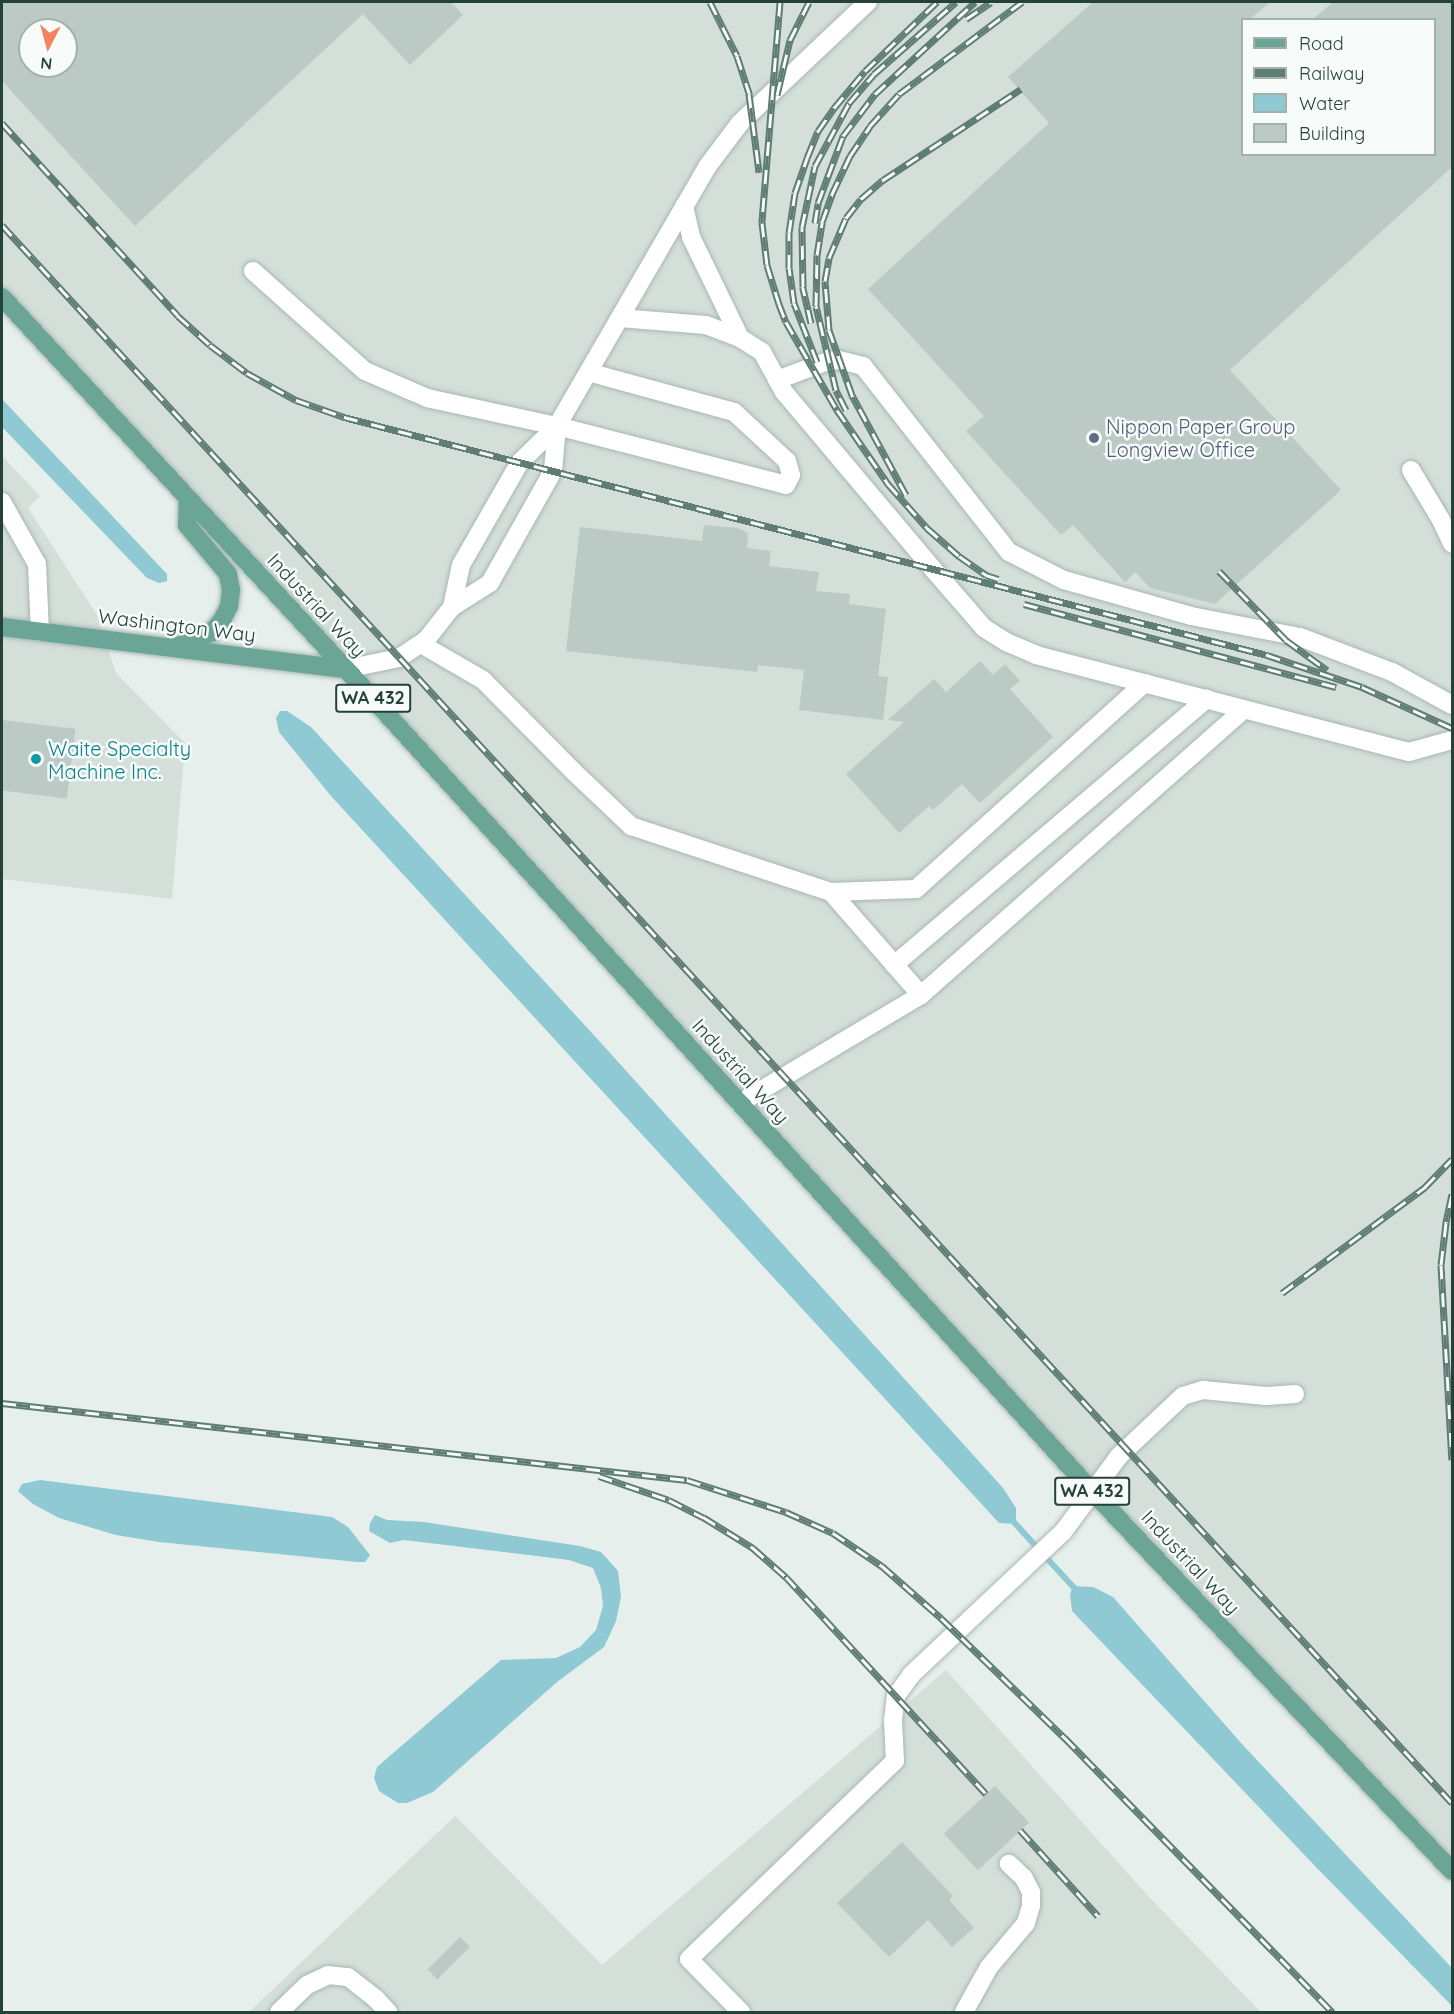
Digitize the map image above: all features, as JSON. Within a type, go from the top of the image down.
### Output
[{"type":"main road","name":"Industrial Way","points":[[2,297],[346,669],[1091,1490],[1452,1871]]},
{"type":"main road","points":[[174,647],[212,632],[226,613],[231,590],[228,574],[187,525],[188,498]]},
{"type":"main road","name":"Washington Way","points":[[2,627],[346,669]]},
{"type":"lane","points":[[452,607],[461,565],[520,462],[557,426],[707,168],[740,123],[868,2]]},
{"type":"lane","points":[[684,206],[691,237],[740,338]]},
{"type":"lane","points":[[253,271],[365,371],[428,398],[557,426],[786,485],[791,475],[787,461],[734,412],[588,372]]},
{"type":"lane","points":[[620,318],[706,325],[740,338],[762,352],[784,392],[984,628],[1006,642],[1036,655],[1409,752],[1452,740]]},
{"type":"lane","points":[[777,380],[828,361],[839,360],[863,366],[1009,552],[1064,580],[1191,616],[1300,637],[1392,672],[1452,705]]},
{"type":"lane","points":[[346,669],[399,658],[421,644],[452,607],[490,583],[553,471],[557,426]]},
{"type":"lane","points":[[1411,470],[1442,519],[1452,544]]},
{"type":"lane","points":[[2,501],[37,564],[40,632]]},
{"type":"lane","points":[[421,644],[483,680],[631,826],[831,892],[916,889],[1145,683]]},
{"type":"lane","points":[[894,965],[1207,699]]},
{"type":"lane","points":[[740,1104],[921,995],[1244,709]]},
{"type":"lane","points":[[831,892],[921,995]]},
{"type":"lane","points":[[741,2013],[689,1959],[895,1761],[893,1720],[896,1696],[910,1675],[1063,1532],[1091,1490],[1119,1456],[1183,1396],[1203,1390],[1266,1396],[1295,1394]]},
{"type":"lane","points":[[964,2013],[989,1967],[1026,1923],[1031,1906],[1030,1892],[1024,1878],[1009,1864]]},
{"type":"lane","points":[[279,2013],[307,1985],[328,1975],[348,1977],[376,1999],[388,2013]]},
{"type":"shaded area","points":[[2,2],[1452,2],[1452,1869],[2,297]]},
{"type":"shaded area","points":[[2,456],[40,496],[28,508],[97,615],[116,673],[185,743],[172,899],[2,879]]},
{"type":"shaded area","points":[[946,1670],[1149,1897],[1261,2012],[249,2012],[455,1816],[602,1965]]},
{"type":"water","points":[[2,399],[167,574],[167,581],[159,583],[147,578],[2,427]]},
{"type":"water","points":[[280,711],[287,711],[311,727],[601,1043],[1003,1488],[1016,1508],[1016,1524],[999,1523],[331,796],[279,732],[276,718]]},
{"type":"water","points":[[40,1480],[332,1517],[348,1527],[370,1555],[365,1562],[357,1562],[159,1542],[116,1535],[59,1518],[33,1504],[18,1491],[22,1484]]},
{"type":"water","points":[[375,1515],[387,1520],[424,1522],[580,1546],[601,1552],[618,1571],[621,1597],[616,1621],[604,1647],[557,1682],[433,1792],[407,1803],[398,1803],[379,1791],[374,1778],[377,1767],[501,1660],[556,1658],[580,1647],[596,1630],[603,1606],[601,1588],[593,1568],[569,1560],[404,1540],[390,1543],[369,1531],[370,1523]]},
{"type":"water","points":[[1073,1586],[1093,1587],[1113,1597],[1241,1743],[1452,1968],[1452,2006],[1072,1611],[1070,1594]]},
{"type":"building","points":[[2,2],[451,2],[463,15],[410,65],[363,14],[135,226],[2,81]]},
{"type":"building","points":[[1093,2],[1270,2],[1251,18],[1241,18],[1241,156],[1436,156],[1436,18],[1314,18],[1333,2],[1452,2],[1452,167],[1230,370],[1341,490],[1215,604],[1150,588],[1135,572],[1125,582],[1073,525],[1061,535],[966,431],[984,416],[868,289],[1049,123],[1008,77]]},
{"type":"building","points":[[704,525],[738,528],[748,533],[747,548],[771,551],[769,566],[819,572],[816,591],[850,594],[849,604],[886,609],[878,676],[888,677],[883,720],[799,710],[804,670],[758,665],[757,672],[566,651],[580,527],[702,541]]},
{"type":"building","points":[[980,661],[993,675],[1005,664],[1020,681],[1010,689],[1053,737],[980,803],[962,784],[933,810],[929,806],[899,833],[846,774],[904,722],[888,720],[934,679],[946,692]]},
{"type":"building","name":"Waite Specialty Machine Inc.","points":[[2,720],[75,729],[67,798],[2,791]]},
{"type":"building","points":[[995,1786],[1029,1823],[978,1870],[944,1834]]},
{"type":"building","points":[[902,1842],[953,1896],[949,1900],[974,1928],[952,1947],[928,1920],[889,1957],[837,1903]]},
{"type":"building","points":[[460,1937],[470,1947],[437,1979],[427,1970]]},
{"type":"waterway","points":[[1011,1519],[1077,1591]]},
{"type":"railway","points":[[710,2],[737,56],[749,94],[759,172]]},
{"type":"railway","points":[[780,2],[762,223],[767,265],[779,304],[786,322],[837,410],[888,484],[927,528],[959,556],[986,575],[998,579]]},
{"type":"railway","points":[[777,95],[790,40],[809,2]]},
{"type":"railway","points":[[817,362],[794,303],[789,268],[789,233],[795,193],[818,131],[834,108],[865,71],[937,2]]},
{"type":"railway","points":[[811,323],[803,287],[802,227],[815,166],[849,103],[874,74],[956,2]]},
{"type":"railway","points":[[815,223],[818,203],[843,136],[875,94],[975,2]]},
{"type":"railway","points":[[966,19],[991,2]]},
{"type":"railway","points":[[846,410],[836,390],[816,306],[817,255],[822,222],[832,194],[850,156],[870,126],[899,94],[1022,2]]},
{"type":"railway","points":[[906,495],[852,395],[829,330],[825,281],[829,258],[846,218],[861,199],[883,180],[1021,89]]},
{"type":"railway","points":[[2,123],[178,316],[210,345],[247,373],[296,400],[344,417],[1267,655],[1362,687],[1452,728]]},
{"type":"railway","points":[[2,225],[1452,1803]]},
{"type":"railway","points":[[1219,571],[1286,640],[1327,670]]},
{"type":"railway","points":[[1024,604],[1336,687]]},
{"type":"railway","points":[[1282,1293],[1425,1187],[1452,1159]]},
{"type":"railway","points":[[1452,1194],[1441,1265],[1452,1460]]},
{"type":"railway","points":[[2,1403],[687,1480],[786,1512],[833,1533],[882,1566],[941,1618],[1065,1738],[1332,2012]]},
{"type":"railway","points":[[599,1476],[669,1500],[703,1517],[753,1548],[786,1577],[986,1794]]},
{"type":"railway","points":[[1020,1830],[1098,1916]]},
{"type":"place","name":"Nippon Paper Group Longview Office","points":[[1094,438]]},
{"type":"place","name":"Waite Specialty Machine Inc.","points":[[36,759]]}]
